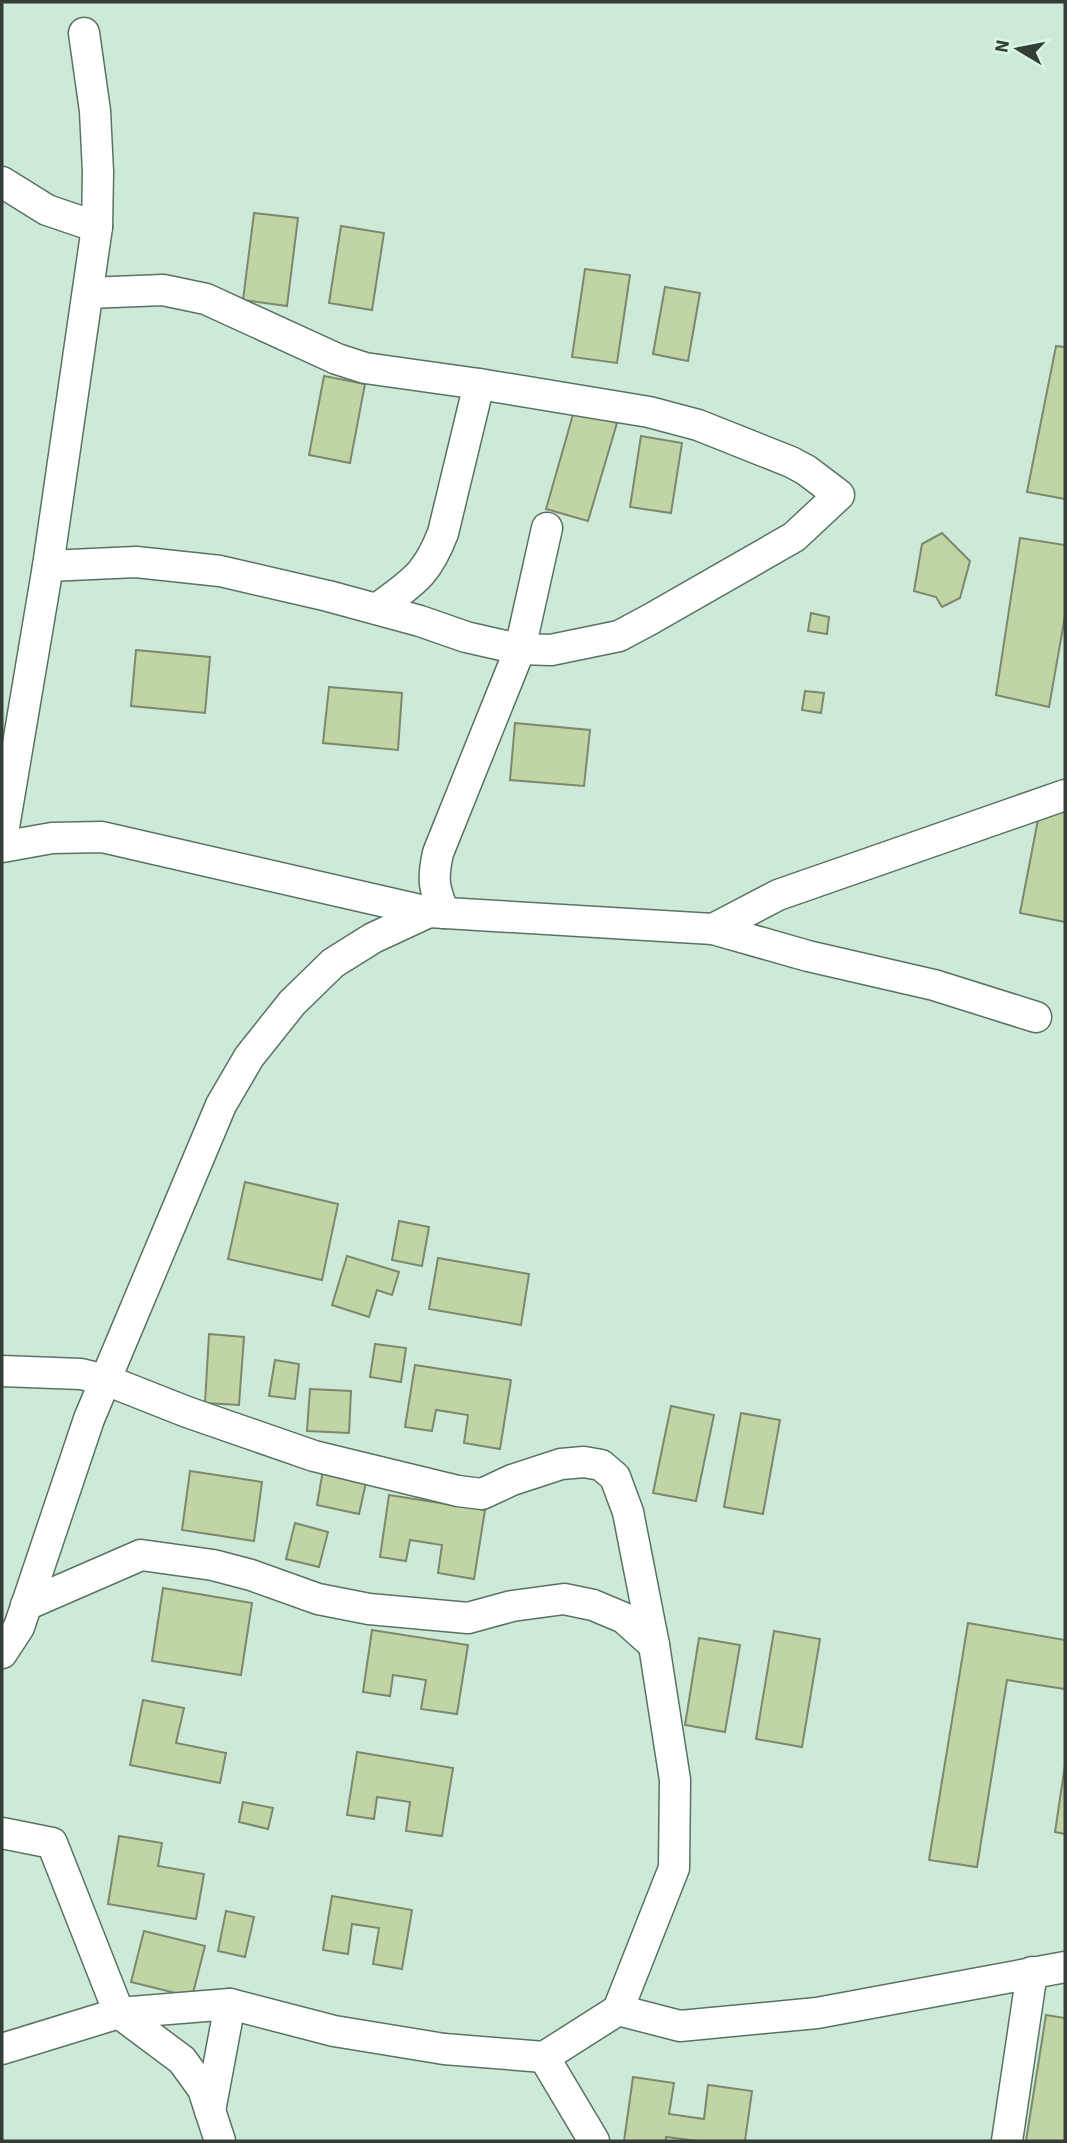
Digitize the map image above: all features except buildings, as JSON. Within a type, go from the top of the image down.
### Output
[{"type":"street","points":[[2,839],[48,566],[97,227],[95,111],[84,33]]},
{"type":"street","points":[[2,182],[47,210],[97,227]]},
{"type":"street","points":[[48,566],[136,562],[219,571],[377,609],[520,649],[551,650],[619,636],[794,537],[839,495],[791,462],[698,425],[649,412],[365,368],[337,359],[206,299],[163,290],[88,293]]},
{"type":"street","points":[[377,609],[420,577],[434,556],[443,533],[479,384]]},
{"type":"street","points":[[436,913],[433,875],[438,853],[520,649],[547,528]]},
{"type":"street","points":[[713,929],[778,895],[1065,795]]},
{"type":"street","points":[[2,847],[52,838],[102,837],[436,913],[713,929],[808,956],[934,985],[1036,1017]]},
{"type":"street","points":[[2,1653],[19,1627],[89,1419],[221,1105],[249,1057],[292,1003],[333,964],[373,938],[436,913]]},
{"type":"street","points":[[2,1371],[81,1374],[106,1380],[187,1412],[314,1456],[458,1491],[482,1494],[512,1480],[561,1464],[584,1462],[601,1465],[615,1477],[628,1512],[654,1645],[675,1780],[674,1868],[618,2010],[544,2057],[444,2049],[334,2031],[230,2004],[119,2013],[2,2049]]},
{"type":"street","points":[[26,1605],[141,1555],[213,1566],[251,1575],[318,1599],[369,1609],[468,1618],[512,1605],[564,1599],[593,1605],[624,1618],[654,1645]]},
{"type":"street","points":[[2,1833],[52,1843],[119,2013],[182,2060],[203,2089],[219,2141]]},
{"type":"street","points":[[618,2010],[680,2026],[806,2014],[1065,1967]]},
{"type":"street","points":[[1007,2141],[1032,1972]]},
{"type":"street","points":[[210,2111],[230,2004]]},
{"type":"street","points":[[544,2057],[594,2141]]}]
